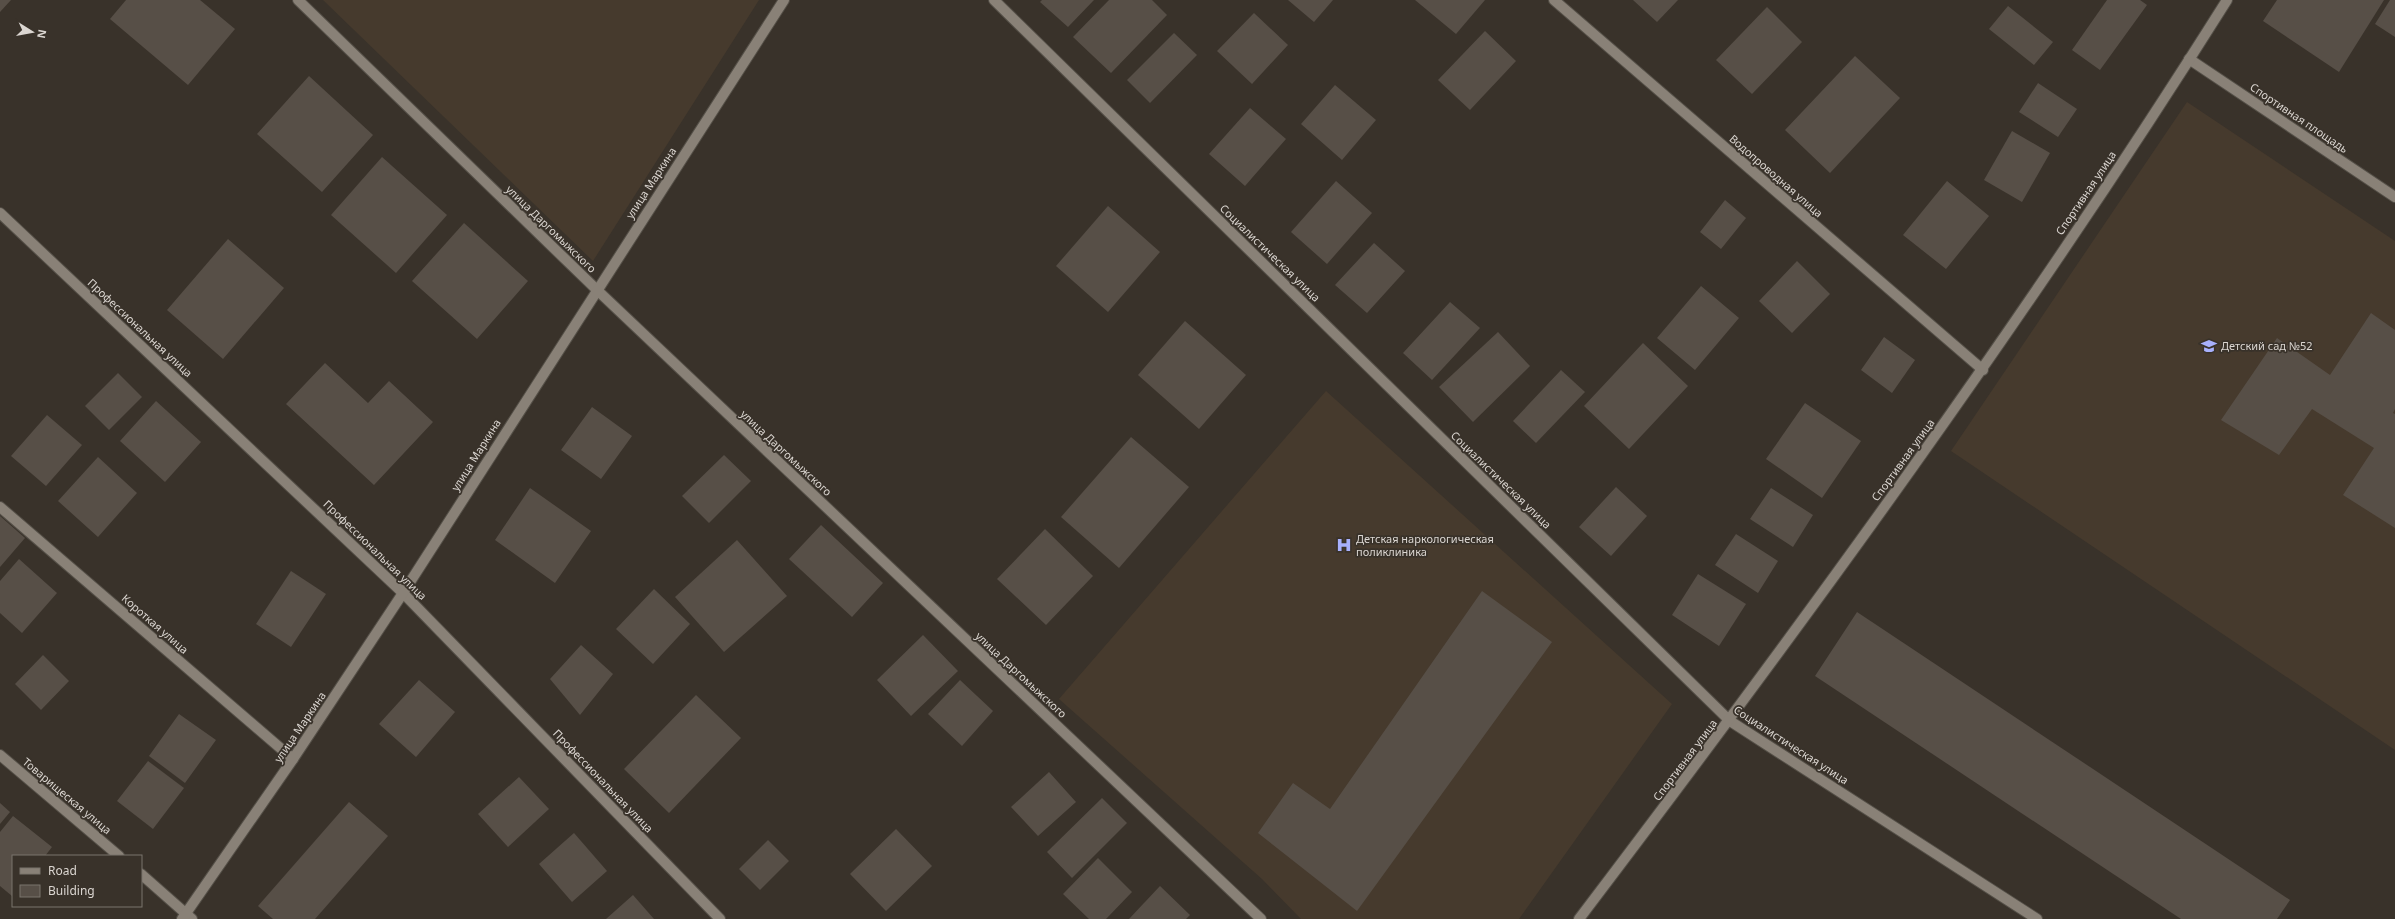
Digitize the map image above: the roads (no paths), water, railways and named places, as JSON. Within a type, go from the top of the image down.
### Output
[{"type":"street","name":"улица Даргомыжского","points":[[298,0],[596,289],[1261,919]]},
{"type":"street","name":"улица Маркина","points":[[187,917],[403,592],[596,289],[784,0]]},
{"type":"street","name":"Социалистическая улица","points":[[994,0],[1730,721],[2037,919]]},
{"type":"street","name":"Водопроводная улица","points":[[1554,0],[1983,370]]},
{"type":"street","name":"Спортивная улица","points":[[1580,919],[1730,721],[1983,370],[2189,59],[2226,0]]},
{"type":"street","name":"Спортивная площадь","points":[[2189,59],[2395,197]]},
{"type":"street","name":"Профессиональная улица","points":[[0,213],[403,592],[720,919]]},
{"type":"street","name":"Короткая улица","points":[[0,507],[293,759]]},
{"type":"street","name":"Товарищеская улица","points":[[0,755],[118,855]]},
{"type":"street","points":[[142,875],[187,917]]},
{"type":"place","name":"Детский сад №52","points":[[2209,346]]},
{"type":"place","name":"Детская наркологическая поликлиника","points":[[1344,545]]}]
